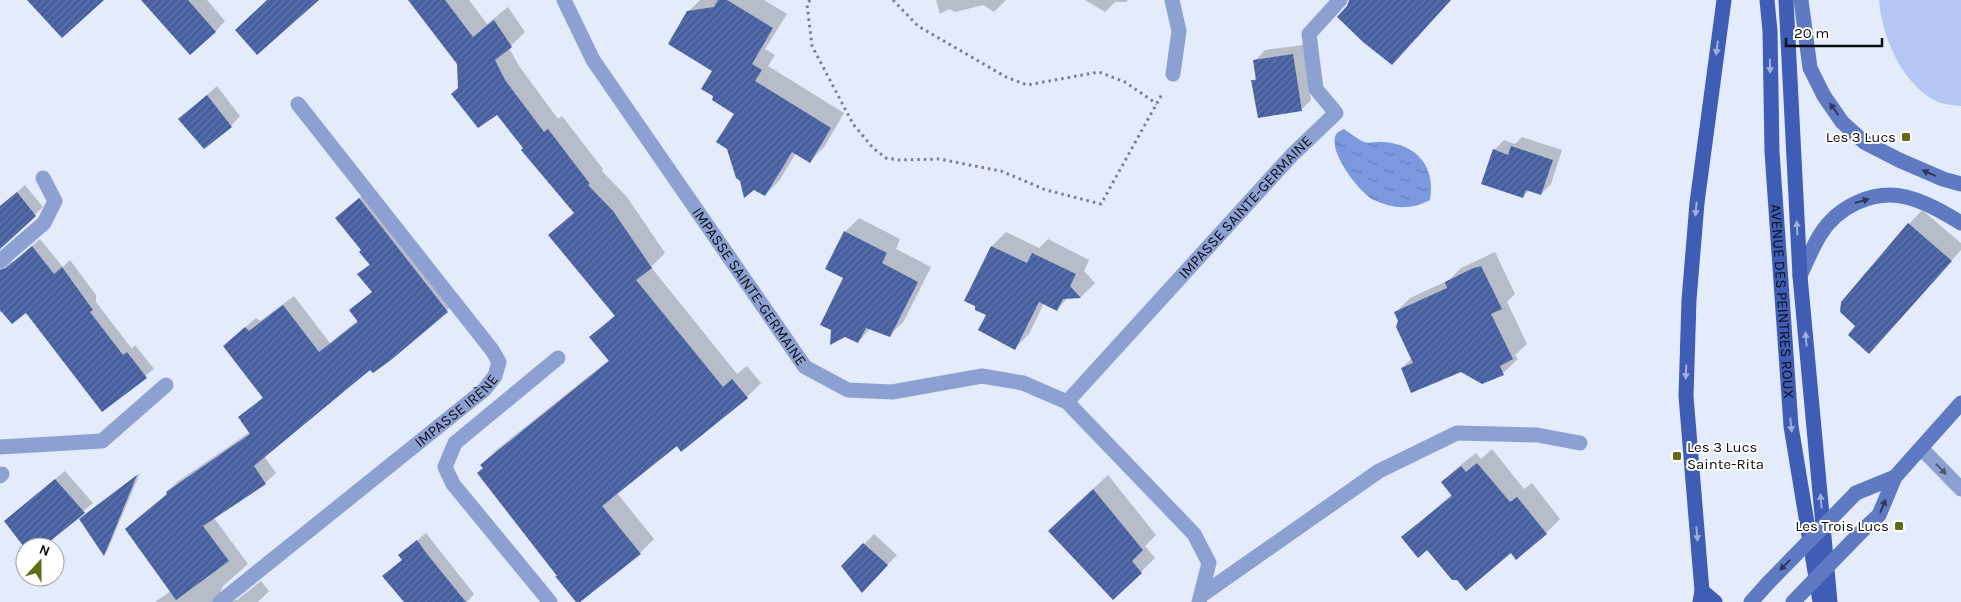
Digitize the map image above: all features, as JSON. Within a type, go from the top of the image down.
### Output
[{"type":"main road","points":[[1715,602],[1701,596],[1686,396],[1689,300],[1697,203],[1724,0]]},
{"type":"main road","name":"AVENUE DES PEINTRES ROUX","points":[[1767,0],[1770,31],[1772,152],[1791,426],[1820,602]]},
{"type":"main road","name":"AVENUE DES PEINTRES ROUX","points":[[1786,0],[1800,276],[1830,602]]},
{"type":"main road","points":[[1801,0],[1810,68],[1824,96],[1842,122],[1864,142],[1899,160],[1943,179],[1961,184]]},
{"type":"main road","points":[[1800,276],[1820,234],[1838,214],[1856,202],[1880,197],[1904,197],[1934,207],[1961,223]]},
{"type":"main road","points":[[1793,602],[1879,515],[1895,477],[1961,403]]},
{"type":"main road","points":[[1750,602],[1856,493],[1895,477]]},
{"type":"street","name":"IMPASSE SAINTE-GERMAINE","points":[[564,0],[593,60],[805,367],[848,390],[892,392],[982,376],[1023,383],[1067,402],[1194,534],[1209,563],[1200,598]]},
{"type":"street","points":[[1172,0],[1179,31],[1173,74]]},
{"type":"street","name":"IMPASSE SAINTE-GERMAINE","points":[[1067,402],[1292,156],[1336,113],[1316,89],[1309,34],[1340,0]]},
{"type":"street","name":"IMPASSE IRÈNE","points":[[220,602],[484,390],[496,376],[499,362],[486,342],[298,104]]},
{"type":"street","points":[[0,262],[44,223],[55,201],[43,178]]},
{"type":"street","points":[[550,602],[453,484],[445,467],[455,443],[558,358]]},
{"type":"street","points":[[0,447],[102,441],[166,385]]},
{"type":"street","points":[[1200,598],[1379,471],[1458,433],[1537,435],[1580,443]]},
{"type":"street","points":[[1921,448],[1961,489]]},
{"type":"path","points":[[810,0],[807,4],[812,46],[853,124],[873,148],[886,158],[899,160],[939,160],[1001,171],[1046,190],[1101,204],[1157,104],[1125,82],[1099,72],[1027,85],[1006,77],[918,26],[893,0]]},
{"type":"shaded area","points":[[1879,0],[1961,0],[1961,106],[1938,102],[1925,94],[1904,72],[1889,44],[1884,29]]},
{"type":"water","points":[[1344,129],[1364,142],[1395,144],[1406,147],[1414,153],[1427,168],[1430,177],[1430,200],[1409,207],[1395,207],[1381,203],[1368,196],[1346,170],[1336,149],[1335,140],[1337,133]]},
{"type":"building","points":[[27,0],[104,0],[62,38]]},
{"type":"building","points":[[141,0],[188,0],[216,32],[190,55]]},
{"type":"building","points":[[267,0],[319,0],[257,55],[235,30]]},
{"type":"building","points":[[408,0],[445,0],[473,37],[494,20],[512,47],[495,60],[505,80],[544,132],[548,129],[590,184],[588,185],[613,211],[652,268],[636,280],[723,387],[732,379],[748,398],[681,452],[677,446],[602,506],[641,554],[580,602],[576,602],[555,576],[557,576],[477,473],[483,468],[480,465],[609,361],[589,337],[615,316],[548,235],[574,213],[521,150],[523,148],[497,115],[478,128],[451,94],[458,88],[457,64]]},
{"type":"building","points":[[718,0],[727,0],[773,28],[752,64],[762,70],[755,81],[831,128],[810,163],[792,152],[765,196],[754,190],[744,198],[740,181],[736,178],[727,149],[716,142],[734,114],[712,100],[713,96],[701,89],[712,71],[668,44],[687,11],[714,7]]},
{"type":"building","points":[[1349,0],[1451,0],[1392,65],[1363,42],[1337,17],[1347,6]]},
{"type":"building","points":[[1293,54],[1302,111],[1258,118],[1251,80],[1256,80],[1253,60]]},
{"type":"building","points":[[207,95],[232,127],[204,149],[178,119]]},
{"type":"building","points":[[1511,146],[1553,160],[1541,195],[1526,190],[1523,198],[1481,184],[1493,149],[1508,155]]},
{"type":"building","points":[[17,192],[36,216],[0,249],[0,206]]},
{"type":"building","points":[[359,198],[448,312],[391,360],[373,373],[370,370],[254,466],[266,484],[203,526],[229,561],[176,600],[125,529],[167,494],[166,492],[250,434],[238,417],[263,398],[223,346],[245,327],[249,331],[283,305],[319,352],[358,322],[349,310],[372,292],[357,274],[370,265],[359,252],[361,250],[335,218]]},
{"type":"building","points":[[1908,223],[1952,261],[1869,354],[1848,335],[1855,326],[1840,312],[1841,302]]},
{"type":"building","points":[[844,231],[887,253],[882,263],[918,282],[890,337],[866,328],[858,343],[845,337],[830,345],[831,330],[820,325],[843,278],[825,269]]},
{"type":"building","points":[[32,246],[54,274],[62,267],[93,310],[90,312],[123,355],[127,352],[147,378],[102,412],[26,313],[12,324],[0,310],[0,270],[6,268]]},
{"type":"building","points":[[991,246],[1027,263],[1032,253],[1076,274],[1070,286],[1081,298],[1063,299],[1057,311],[1039,302],[1015,350],[978,330],[986,315],[975,310],[975,306],[964,301]]},
{"type":"building","points":[[1481,266],[1502,309],[1491,314],[1513,359],[1500,366],[1504,375],[1482,384],[1461,372],[1411,393],[1401,368],[1413,363],[1396,327],[1398,321],[1394,312],[1447,288],[1445,282]]},
{"type":"building","points":[[1477,463],[1510,502],[1517,497],[1547,534],[1516,560],[1511,553],[1466,591],[1457,580],[1452,580],[1427,550],[1418,558],[1401,537],[1452,496],[1441,482],[1461,466],[1466,472]]},
{"type":"building","points":[[137,475],[104,556],[79,519]]},
{"type":"building","points":[[55,479],[85,513],[55,537],[16,537],[4,521]]},
{"type":"building","points":[[1093,489],[1143,550],[1132,561],[1142,573],[1113,600],[1048,531]]},
{"type":"building","points":[[417,540],[466,602],[404,602],[382,576],[402,560],[398,555]]},
{"type":"building","points":[[863,543],[888,565],[862,593],[841,566]]},
{"type":"place","name":"Les 3 Lucs","points":[[1906,137]]},
{"type":"place","name":"Les 3 Lucs Sainte-Rita","points":[[1677,456]]},
{"type":"place","name":"Les Trois Lucs","points":[[1899,526]]}]
